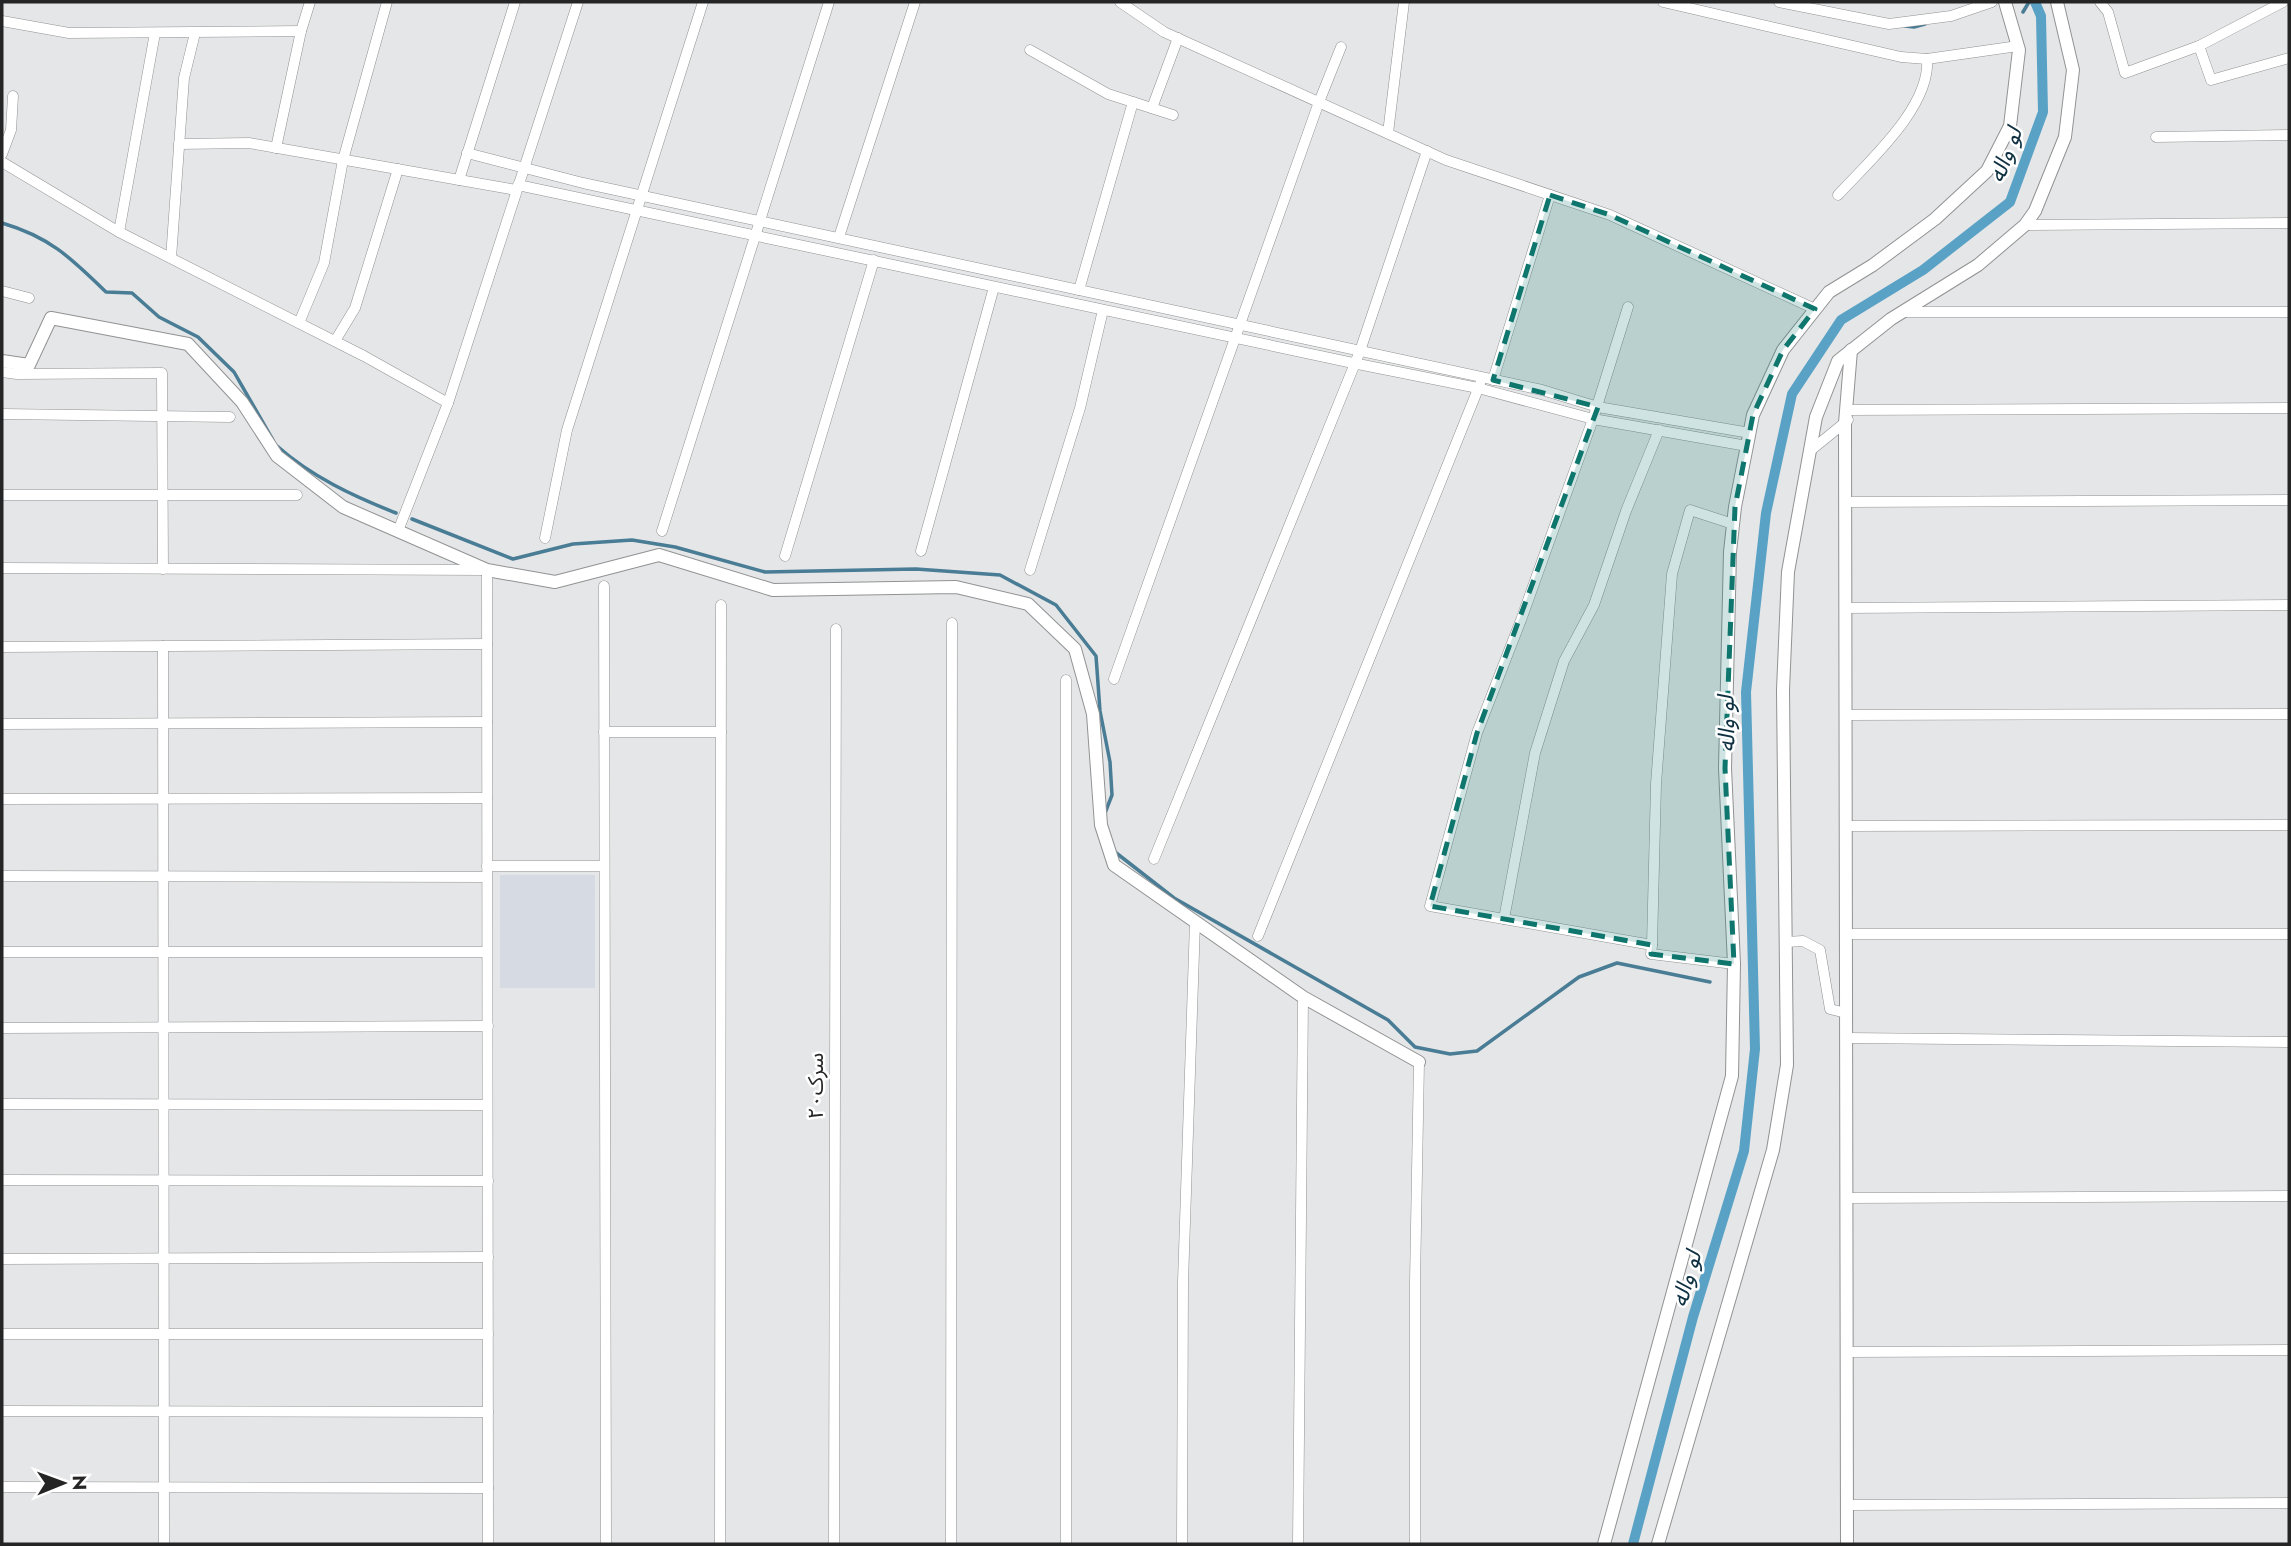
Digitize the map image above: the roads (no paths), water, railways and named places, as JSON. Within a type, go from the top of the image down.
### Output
[{"type":"street","points":[[276,148],[310,2]]},
{"type":"street","points":[[299,323],[324,263],[343,160],[387,2]]},
{"type":"street","points":[[459,180],[515,2]]},
{"type":"street","points":[[398,531],[449,403],[578,2]]},
{"type":"street","points":[[545,537],[567,430],[703,2]]},
{"type":"street","points":[[662,531],[829,2]]},
{"type":"street","points":[[839,237],[915,2]]},
{"type":"street","points":[[1120,2],[1164,32],[1427,152],[1610,215],[1815,309]]},
{"type":"street","points":[[1388,133],[1404,2]]},
{"type":"street","points":[[1663,2],[1901,57],[1927,59],[2018,46]]},
{"type":"street","points":[[1779,2],[1889,24],[1951,16],[1992,2]]},
{"type":"street","points":[[1604,1544],[1732,1076],[1734,964],[1725,768],[1733,524],[1753,415],[1783,350],[1829,292],[1873,265],[1935,219],[1987,171],[2010,126],[2018,46],[2005,2]]},
{"type":"street","points":[[1658,1544],[1773,1150],[1787,1065],[1783,690],[1787,585],[1816,417],[1838,361],[1903,312],[1978,265],[2025,225],[2035,211],[2065,137],[2074,70],[2057,2]]},
{"type":"street","points":[[2100,2],[2108,12],[2125,73],[2199,47],[2283,2]]},
{"type":"street","points":[[2,21],[69,33],[301,32]]},
{"type":"street","points":[[119,232],[155,33]]},
{"type":"street","points":[[170,258],[184,78],[195,33]]},
{"type":"street","points":[[1153,108],[1178,38]]},
{"type":"street","points":[[1115,679],[1341,47]]},
{"type":"street","points":[[2199,47],[2211,80],[2289,58]]},
{"type":"street","points":[[1030,50],[1108,94],[1173,115]]},
{"type":"street","points":[[1838,195],[1888,141],[1913,107],[1928,71],[1927,59]]},
{"type":"street","points":[[2,154],[11,130],[13,96]]},
{"type":"street","points":[[1079,289],[1133,102]]},
{"type":"street","points":[[2156,137],[2289,135]]},
{"type":"street","points":[[179,144],[249,143],[459,180],[517,187],[1478,388],[1593,419],[1659,430],[1748,439]]},
{"type":"street","points":[[1154,859],[1360,351],[1427,152]]},
{"type":"street","points":[[467,153],[583,183],[1542,390],[1598,407],[1748,439]]},
{"type":"street","points":[[2,162],[119,232],[335,341],[449,403]]},
{"type":"street","points":[[335,341],[355,307],[398,169]]},
{"type":"street","points":[[1258,936],[1478,388],[1488,379],[1550,195]]},
{"type":"street","points":[[2025,225],[2289,223]]},
{"type":"street","points":[[785,556],[874,260]]},
{"type":"street","points":[[921,551],[994,287]]},
{"type":"street","points":[[2,291],[29,298]]},
{"type":"street","points":[[1628,307],[1598,407],[1521,620],[1476,733],[1430,906],[1652,945]]},
{"type":"street","points":[[1030,570],[1080,408],[1103,310]]},
{"type":"street","points":[[1903,312],[2289,312]]},
{"type":"street","points":[[2,361],[29,365],[51,318],[188,344],[242,402],[277,456],[343,507],[487,570]]},
{"type":"street","points":[[1847,1544],[1846,502],[1851,350]]},
{"type":"street","points":[[2,372],[162,373],[163,569]]},
{"type":"street","points":[[1810,451],[1850,414],[2289,408]]},
{"type":"street","points":[[2,414],[230,417]]},
{"type":"street","points":[[1504,919],[1535,753],[1547,714],[1564,661],[1594,605],[1626,512],[1659,430]]},
{"type":"street","points":[[2,495],[297,495]]},
{"type":"street","points":[[1846,502],[2289,500]]},
{"type":"street","points":[[1733,524],[1690,510],[1672,574],[1656,784],[1651,954],[1734,964]]},
{"type":"street","points":[[2,568],[487,570],[555,582],[659,555],[772,590],[956,586],[1028,604],[1075,649],[1093,714],[1101,825],[1114,865],[1303,997],[1419,1062],[1415,1282],[1415,1544]]},
{"type":"street","points":[[487,570],[488,1544]]},
{"type":"street","points":[[604,586],[606,1544]]},
{"type":"street","points":[[719,1544],[721,605]]},
{"type":"street","points":[[1846,608],[2289,605]]},
{"type":"street","points":[[951,1544],[952,623]]},
{"type":"street","name":"سرک۲۰","points":[[834,1544],[836,629]]},
{"type":"street","points":[[2,647],[487,645]]},
{"type":"street","points":[[163,646],[164,1544]]},
{"type":"street","points":[[1066,680],[1066,1544]]},
{"type":"street","points":[[1846,715],[2289,714]]},
{"type":"street","points":[[2,724],[487,722]]},
{"type":"street","points":[[604,732],[721,732]]},
{"type":"street","points":[[2,799],[487,798]]},
{"type":"street","points":[[1846,826],[2289,825]]},
{"type":"street","points":[[2,876],[487,872],[604,866]]},
{"type":"street","points":[[1182,1544],[1183,1282],[1195,922]]},
{"type":"street","points":[[1846,934],[2289,934]]},
{"type":"street","points":[[1786,942],[1803,941],[1820,950],[1830,1009],[1846,1013]]},
{"type":"street","points":[[2,952],[487,952]]},
{"type":"street","points":[[1298,1544],[1303,997]]},
{"type":"street","points":[[2,1028],[488,1026]]},
{"type":"street","points":[[1847,1038],[2289,1042]]},
{"type":"street","points":[[2,1104],[488,1105]]},
{"type":"street","points":[[2,1180],[488,1181]]},
{"type":"street","points":[[1847,1198],[2289,1196]]},
{"type":"street","points":[[2,1259],[488,1256]]},
{"type":"street","points":[[2,1334],[488,1334]]},
{"type":"street","points":[[1847,1352],[2289,1350]]},
{"type":"street","points":[[2,1411],[488,1412]]},
{"type":"street","points":[[2,1487],[488,1488]]},
{"type":"street","points":[[1847,1505],[2289,1503]]},
{"type":"waterway","points":[[2023,12],[2029,2]]},
{"type":"waterway","name":"لو واله","points":[[1633,1544],[1693,1317],[1744,1151],[1755,1049],[1746,692],[1766,513],[1792,394],[1841,320],[1923,270],[2010,202],[2043,112],[2041,16],[2035,2]]},
{"type":"waterway","points":[[1905,26],[1925,24]]},
{"type":"waterway","points":[[2,223],[47,242],[106,292],[132,293],[159,317],[198,337],[234,372],[273,440]]},
{"type":"waterway","points":[[277,446],[334,485],[396,513]]},
{"type":"waterway","points":[[412,519],[513,559],[573,544],[632,540],[675,547],[765,572],[916,569],[1000,575],[1056,605],[1096,656],[1100,711],[1110,762],[1112,795],[1105,813]]},
{"type":"waterway","points":[[1115,852],[1174,898],[1388,1020],[1415,1047],[1450,1054],[1477,1051],[1579,977],[1617,963],[1710,982]]}]
